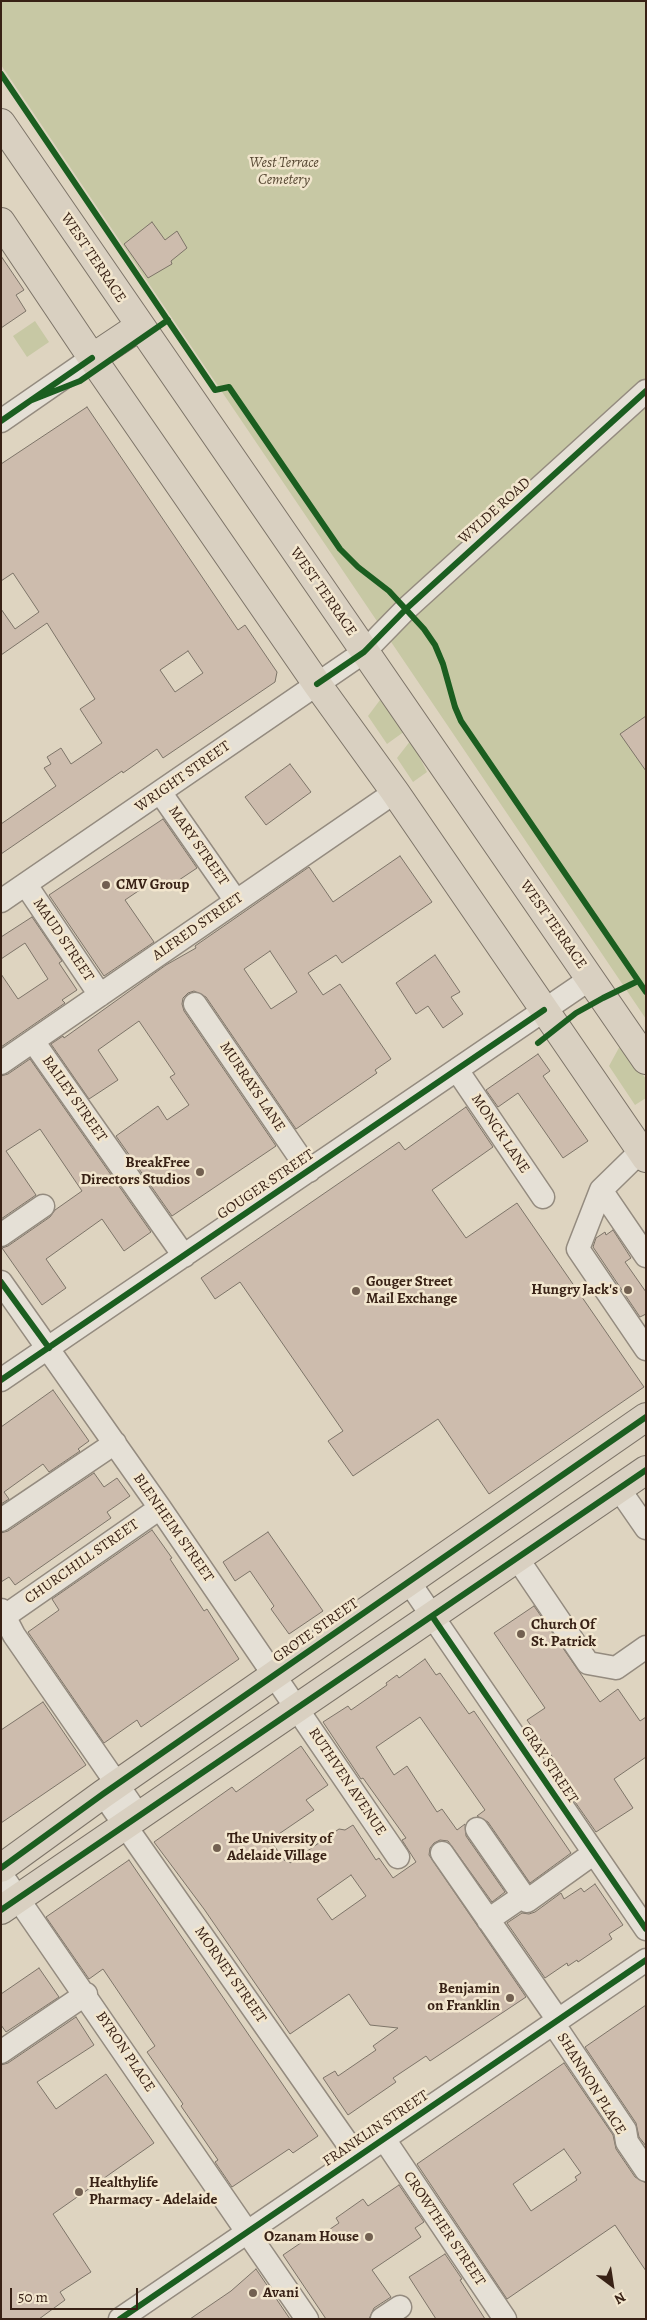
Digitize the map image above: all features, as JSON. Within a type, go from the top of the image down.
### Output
[{"type":"main road","name":"WEST TERRACE","points":[[1,123],[646,1060]]},
{"type":"main road","points":[[1,222],[92,358],[317,684],[395,792],[643,1154]]},
{"type":"main road","points":[[92,358],[140,326]]},
{"type":"main road","name":"GROTE STREET","points":[[1,1868],[110,1789],[646,1417]]},
{"type":"main road","points":[[10,1904],[646,1470]]},
{"type":"street","points":[[3,416],[92,358]]},
{"type":"street","name":"WYLDE ROAD","points":[[364,652],[406,609],[646,391]]},
{"type":"street","name":"WRIGHT STREET","points":[[1,901],[364,652]]},
{"type":"street","name":"MARY STREET","points":[[160,792],[236,901]]},
{"type":"street","name":"ALFRED STREET","points":[[1,1063],[395,792]]},
{"type":"street","name":"MAUD STREET","points":[[26,885],[100,995]]},
{"type":"street","name":"GOUGER STREET","points":[[1,1380],[590,979]]},
{"type":"street","name":"MURRAYS LANE","points":[[195,1004],[309,1171]]},
{"type":"street","name":"BAILEY STREET","points":[[33,1041],[184,1256]]},
{"type":"street","name":"MONCK LANE","points":[[457,1070],[543,1197]]},
{"type":"street","points":[[643,1154],[601,1190],[578,1249],[646,1349]]},
{"type":"street","points":[[601,1190],[646,1256]]},
{"type":"street","points":[[1,1235],[43,1206]]},
{"type":"street","name":"BLENHEIM STREET","points":[[1,1282],[49,1348],[297,1708]]},
{"type":"street","points":[[1,1520],[115,1443]]},
{"type":"street","points":[[619,1488],[646,1528]]},
{"type":"street","name":"CHURCHILL STREET","points":[[3,1613],[160,1508]]},
{"type":"street","points":[[517,1558],[588,1663],[616,1668],[646,1648]]},
{"type":"street","name":"GRAY STREET","points":[[409,1582],[646,1929]]},
{"type":"street","name":"MORNEY STREET","points":[[3,1613],[14,1635],[110,1789],[357,2157]]},
{"type":"street","name":"RUTHVEN AVENUE","points":[[297,1708],[398,1856]]},
{"type":"street","points":[[477,1829],[527,1901],[594,1853]]},
{"type":"street","name":"SHANNON PLACE","points":[[442,1853],[555,2021],[624,2130],[627,2142],[646,2170]]},
{"type":"street","name":"BYRON PLACE","points":[[1,1874],[10,1904],[86,1994],[307,2319]]},
{"type":"street","points":[[488,1920],[523,1896]]},
{"type":"street","name":"FRANKLIN STREET","points":[[126,2317],[247,2232],[646,1960]]},
{"type":"street","points":[[1,2052],[86,1994]]},
{"type":"street","name":"CROWTHER STREET","points":[[384,2138],[505,2319]]},
{"type":"green space","name":"West Terrace Cemetery","points":[[1,1],[646,1],[646,1019],[1,65]]},
{"type":"green space","points":[[35,321],[49,342],[27,357],[13,336]]},
{"type":"green space","points":[[380,700],[405,731],[387,744],[368,716]]},
{"type":"green space","points":[[411,740],[427,772],[413,782],[397,758]]},
{"type":"green space","points":[[621,1044],[646,1079],[646,1098],[635,1105],[609,1066]]},
{"type":"building","points":[[152,222],[165,240],[177,231],[187,248],[171,261],[172,264],[148,278],[124,244]]},
{"type":"building","points":[[1,256],[24,290],[16,295],[26,311],[1,328]]},
{"type":"building","points":[[87,407],[238,630],[245,625],[277,672],[275,682],[163,758],[157,749],[1,854],[1,824],[56,786],[44,768],[51,764],[47,757],[61,748],[71,764],[102,743],[80,709],[95,699],[47,623],[1,655],[1,609],[15,629],[39,612],[13,573],[1,581],[1,464]],"holes":[[[188,651],[203,673],[175,692],[160,670]]]},
{"type":"building","points":[[646,716],[646,771],[620,734]]},
{"type":"building","points":[[290,764],[311,792],[266,825],[245,797]]},
{"type":"building","name":"CMV Group","points":[[163,819],[197,868],[164,890],[156,879],[125,900],[154,942],[104,976],[49,895]]},
{"type":"building","points":[[400,856],[432,902],[342,963],[336,955],[308,973],[323,995],[340,984],[391,1059],[375,1070],[377,1073],[296,1129],[206,997],[194,991],[188,993],[183,998],[184,1011],[276,1146],[172,1216],[116,1136],[158,1106],[167,1120],[189,1105],[170,1077],[175,1074],[139,1021],[98,1050],[118,1080],[89,1099],[51,1044],[63,1036],[64,1038],[166,965],[196,948],[195,946],[309,867],[333,902]],"holes":[[[270,951],[297,992],[271,1009],[244,969]]]},
{"type":"building","points":[[32,917],[62,961],[59,963],[77,990],[62,1000],[65,1003],[1,1047],[1,974],[18,999],[48,979],[25,943],[1,959],[1,937]]},
{"type":"building","points":[[435,955],[460,992],[451,997],[463,1014],[443,1028],[428,1006],[416,1014],[396,983]]},
{"type":"building","points":[[538,1054],[550,1071],[543,1076],[588,1141],[563,1158],[518,1093],[498,1107],[486,1090]]},
{"type":"building","points":[[30,1059],[151,1232],[124,1251],[102,1219],[46,1259],[66,1288],[42,1305],[2,1248],[8,1246],[50,1217],[55,1210],[82,1191],[40,1129],[6,1151],[36,1195],[1,1219],[1,1076],[8,1074]]},
{"type":"building","points":[[466,1107],[493,1147],[432,1190],[466,1238],[517,1203],[644,1387],[489,1494],[438,1419],[353,1476],[328,1441],[343,1431],[240,1282],[215,1299],[201,1278],[399,1142],[405,1150]]},
{"type":"building","points":[[613,1230],[631,1258],[625,1262],[646,1292],[646,1314],[640,1317],[593,1247],[596,1238],[605,1232],[606,1235]]},
{"type":"building","points":[[53,1390],[89,1441],[78,1449],[80,1451],[49,1472],[43,1464],[4,1492],[9,1499],[1,1504],[1,1427]]},
{"type":"building","points":[[94,1473],[104,1487],[117,1478],[130,1496],[107,1512],[111,1518],[15,1585],[9,1577],[1,1582],[1,1533],[8,1531]]},
{"type":"building","points":[[152,1530],[172,1558],[170,1559],[204,1611],[207,1609],[239,1659],[141,1727],[137,1720],[104,1743],[28,1632],[59,1610],[52,1599]]},
{"type":"building","points":[[268,1532],[323,1611],[289,1634],[271,1609],[274,1606],[250,1571],[235,1581],[223,1562]]},
{"type":"building","points":[[534,1606],[600,1702],[618,1689],[640,1721],[646,1717],[646,1757],[614,1779],[633,1808],[596,1832],[557,1776],[563,1772],[527,1720],[545,1708],[494,1633]]},
{"type":"building","points":[[425,1659],[436,1675],[440,1673],[469,1714],[474,1711],[571,1853],[530,1883],[488,1822],[477,1816],[485,1810],[420,1717],[376,1747],[394,1775],[407,1766],[437,1812],[442,1809],[457,1830],[465,1824],[466,1836],[505,1892],[492,1902],[448,1841],[440,1840],[434,1843],[430,1848],[429,1855],[526,1997],[430,2061],[426,2056],[393,2078],[396,2082],[348,2115],[323,2078],[335,2071],[338,2076],[376,2050],[373,2046],[398,2028],[370,2025],[349,1994],[290,2034],[204,1909],[154,1842],[232,1787],[236,1792],[301,1746],[328,1785],[306,1800],[314,1810],[270,1840],[285,1861],[288,1859],[290,1863],[339,1829],[345,1830],[353,1825],[376,1860],[379,1858],[393,1878],[416,1862],[402,1840],[406,1838],[363,1778],[361,1779],[323,1722],[348,1706],[351,1710],[387,1685],[386,1683],[397,1675],[399,1678]],"holes":[[[351,1875],[366,1896],[332,1920],[317,1899]]]},
{"type":"building","points":[[43,1702],[86,1765],[1,1823],[1,1730]]},
{"type":"building","points":[[129,1860],[318,2136],[293,2153],[289,2149],[232,2187],[215,2162],[218,2160],[181,2106],[183,2104],[147,2052],[155,2046],[103,1969],[89,1979],[46,1917]]},
{"type":"building","points":[[595,1884],[623,1925],[609,1934],[612,1939],[578,1962],[577,1960],[568,1966],[567,1963],[545,1978],[507,1923],[522,1913],[529,1914],[535,1912],[561,1893],[564,1899],[581,1888],[584,1892]]},
{"type":"building","points":[[39,1968],[59,1997],[6,2032],[1,2025],[1,1994]]},
{"type":"building","points":[[646,2005],[646,2146],[639,2137],[636,2123],[585,2047]]},
{"type":"building","points":[[76,2017],[94,2045],[37,2082],[56,2109],[106,2074],[154,2143],[53,2214],[91,2272],[60,2292],[65,2300],[39,2319],[1,2319],[1,2065],[8,2063]]},
{"type":"building","points":[[564,2063],[613,2135],[616,2149],[635,2177],[646,2183],[646,2271],[615,2225],[507,2299],[417,2164]],"holes":[[[564,2149],[581,2173],[575,2177],[577,2180],[531,2211],[513,2184]]]},
{"type":"building","points":[[399,2185],[424,2222],[415,2228],[421,2237],[372,2270],[391,2297],[374,2308],[369,2319],[326,2319],[283,2255],[308,2238],[311,2242],[339,2223],[336,2218],[363,2199],[368,2206]]},
{"type":"building","points":[[445,2254],[485,2319],[436,2319],[409,2277]]},
{"type":"building","name":"Avani","points":[[256,2269],[290,2319],[190,2319],[231,2291]]},
{"type":"cycle path","points":[[1,74],[215,390],[229,387],[340,549],[358,567],[389,591],[424,629],[435,645],[443,664],[455,707],[461,721],[646,992]]},
{"type":"cycle path","points":[[32,400],[80,381],[168,320]]},
{"type":"cycle path","points":[[1,421],[92,358]]},
{"type":"cycle path","points":[[317,684],[364,652],[406,609],[646,391]]},
{"type":"cycle path","points":[[538,1043],[576,1013],[638,981]]},
{"type":"cycle path","points":[[1,1380],[544,1010]]},
{"type":"cycle path","points":[[1,1282],[49,1348]]},
{"type":"cycle path","points":[[1,1868],[103,1794],[646,1417]]},
{"type":"cycle path","points":[[1,1910],[646,1470]]},
{"type":"cycle path","points":[[432,1616],[646,1929]]},
{"type":"cycle path","points":[[120,2319],[646,1960]]},
{"type":"place","name":"CMV Group","points":[[106,885]]},
{"type":"place","name":"BreakFree Directors Studios","points":[[200,1172]]},
{"type":"place","name":"Hungry Jack's","points":[[628,1290]]},
{"type":"place","name":"Gouger Street Mail Exchange","points":[[356,1291]]},
{"type":"place","name":"Church Of St. Patrick","points":[[521,1634]]},
{"type":"place","name":"The University of Adelaide Village","points":[[217,1848]]},
{"type":"place","name":"Benjamin on Franklin","points":[[510,1998]]},
{"type":"place","name":"Healthylife Pharmacy - Adelaide","points":[[79,2192]]},
{"type":"place","name":"Ozanam House","points":[[369,2237]]},
{"type":"place","name":"Avani","points":[[253,2293]]}]
